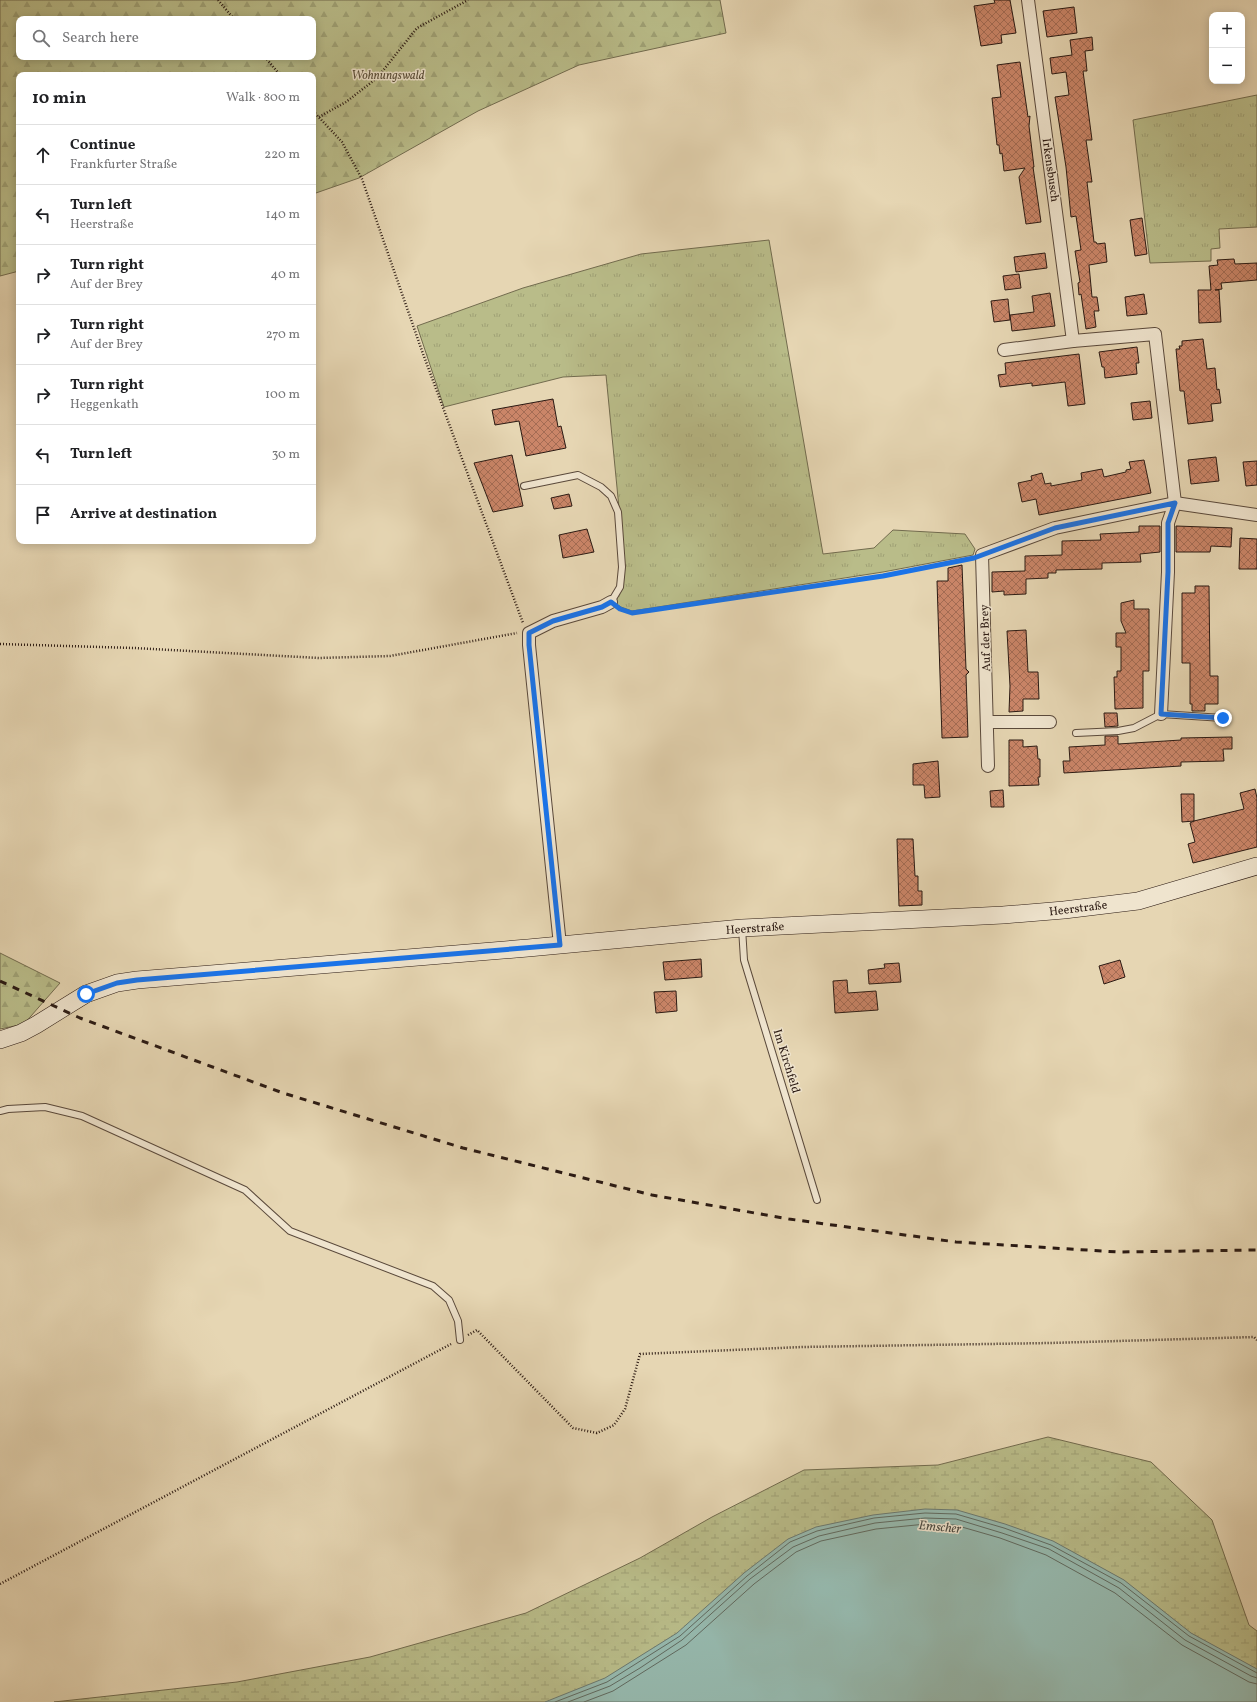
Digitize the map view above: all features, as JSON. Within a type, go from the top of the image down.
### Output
[{"type":"main road","name":"Heerstraße","points":[[0,1040],[21,1033],[36,1025],[86,994],[117,983],[742,928],[1003,915],[1064,910],[1138,901],[1257,866]]},
{"type":"street","name":"Irkensbusch","points":[[1028,0],[1073,341]]},
{"type":"street","points":[[1004,350],[1073,341],[1155,334],[1175,503],[1168,523],[1168,572],[1161,714]]},
{"type":"street","points":[[982,555],[1055,528],[1175,503],[1257,515]]},
{"type":"street","name":"Auf der Brey","points":[[982,555],[988,722],[988,766]]},
{"type":"street","points":[[560,945],[529,633],[553,621],[602,607],[611,602]]},
{"type":"street","points":[[988,722],[1050,722]]},
{"type":"lane","points":[[524,486],[578,476],[601,487],[611,496],[618,512],[622,567],[620,588],[611,602]]},
{"type":"lane","points":[[1076,733],[1118,731],[1134,728],[1161,714],[1223,718]]},
{"type":"lane","name":"Im Kirchfeld","points":[[742,928],[744,960],[817,1200]]},
{"type":"lane","points":[[0,1111],[8,1109],[45,1107],[82,1116],[245,1190],[290,1231],[432,1286],[449,1300],[458,1321],[460,1340]]},
{"type":"path","points":[[218,0],[231,16]]},
{"type":"path","points":[[319,117],[346,102],[377,78],[417,28],[468,0]]},
{"type":"path","points":[[268,60],[278,72]]},
{"type":"path","points":[[316,114],[342,142],[362,179],[432,379],[520,618],[529,633]]},
{"type":"path","points":[[611,602],[620,609],[632,613],[883,576],[982,555]]},
{"type":"path","points":[[0,644],[134,648],[327,658],[390,656],[459,645],[512,633],[529,633]]},
{"type":"path","points":[[0,1584],[477,1330],[572,1428],[597,1433],[614,1425],[624,1409],[640,1354],[802,1347],[1050,1343],[1254,1337],[1257,1340]]},
{"type":"green space","name":"Wohnungswald","points":[[0,0],[720,0],[726,33],[579,65],[478,111],[359,178],[316,193],[316,72],[16,72],[16,272],[0,276]]},
{"type":"green space","points":[[1257,95],[1257,227],[1219,229],[1220,248],[1211,249],[1211,261],[1150,263],[1133,120]]},
{"type":"green space","points":[[769,240],[823,554],[874,548],[893,530],[965,534],[975,549],[973,555],[883,572],[632,611],[621,607],[613,602],[621,590],[619,508],[606,375],[563,377],[444,407],[417,326],[523,288],[641,254]]},
{"type":"green space","points":[[0,953],[60,983],[24,1024],[0,1029]]},
{"type":"green space","points":[[1048,1437],[1151,1462],[1212,1520],[1249,1625],[1257,1631],[1257,1702],[54,1702],[237,1682],[370,1657],[526,1613],[640,1558],[712,1517],[804,1470],[938,1465]]},
{"type":"water","name":"Emscher","points":[[925,1509],[957,1510],[1005,1524],[1053,1541],[1124,1580],[1191,1633],[1257,1669],[1257,1702],[545,1702],[605,1678],[677,1633],[744,1573],[788,1539],[816,1527],[873,1515]]},
{"type":"building","points":[[994,0],[1010,0],[1016,33],[1001,35],[1002,43],[981,46],[974,6],[995,3]]},
{"type":"building","points":[[1074,7],[1077,33],[1047,37],[1043,11]]},
{"type":"building","points":[[1092,37],[1093,50],[1085,51],[1087,71],[1083,71],[1092,140],[1086,140],[1092,182],[1087,182],[1094,242],[1097,244],[1105,243],[1107,262],[1089,265],[1092,297],[1097,297],[1099,311],[1094,311],[1096,327],[1086,329],[1081,294],[1079,295],[1078,283],[1080,282],[1075,251],[1081,250],[1076,216],[1071,217],[1066,167],[1055,97],[1069,95],[1066,72],[1052,74],[1050,58],[1072,55],[1070,40]]},
{"type":"building","points":[[1020,62],[1028,117],[1030,116],[1029,126],[1033,167],[1041,222],[1026,224],[1019,177],[1025,168],[1004,171],[1002,153],[1000,154],[999,145],[997,145],[992,98],[1001,97],[997,65]]},
{"type":"building","points":[[1142,218],[1147,254],[1135,256],[1130,220]]},
{"type":"building","points":[[1045,253],[1047,268],[1016,272],[1014,257]]},
{"type":"building","points":[[1234,259],[1235,264],[1257,263],[1257,280],[1221,283],[1222,289],[1215,290],[1219,290],[1221,322],[1199,323],[1198,290],[1211,290],[1209,266],[1218,265],[1217,260]]},
{"type":"building","points":[[1019,274],[1021,288],[1005,290],[1003,276]]},
{"type":"building","points":[[1050,293],[1055,326],[1012,331],[1010,315],[1034,312],[1032,296]]},
{"type":"building","points":[[1144,294],[1147,314],[1127,316],[1125,297]]},
{"type":"building","points":[[1008,299],[1010,320],[994,322],[991,301]]},
{"type":"building","points":[[1203,339],[1207,369],[1215,368],[1217,390],[1219,389],[1221,403],[1211,404],[1213,421],[1188,424],[1184,391],[1180,391],[1176,349],[1180,349],[1179,346],[1182,346],[1182,341]]},
{"type":"building","points":[[1137,347],[1139,363],[1136,363],[1137,374],[1105,378],[1104,367],[1102,367],[1099,352]]},
{"type":"building","points":[[1079,354],[1085,404],[1068,406],[1065,382],[1032,386],[1032,383],[1000,387],[998,375],[1006,374],[1005,363]]},
{"type":"building","points":[[553,399],[558,427],[561,426],[566,448],[526,456],[519,421],[495,425],[492,410]]},
{"type":"building","points":[[1150,401],[1152,418],[1133,420],[1131,403]]},
{"type":"building","points":[[512,455],[523,506],[493,512],[474,463]]},
{"type":"building","points":[[1216,457],[1219,481],[1191,484],[1188,460]]},
{"type":"building","points":[[1144,460],[1151,493],[1039,515],[1036,499],[1022,502],[1018,483],[1032,480],[1031,476],[1042,473],[1045,484],[1051,483],[1051,486],[1082,480],[1081,473],[1102,469],[1104,477],[1126,472],[1126,470],[1131,469],[1129,462]]},
{"type":"building","points":[[1257,461],[1257,485],[1246,486],[1243,462]]},
{"type":"building","points":[[569,494],[572,506],[554,509],[551,498]]},
{"type":"building","points":[[1139,526],[1160,526],[1160,552],[1140,554],[1141,562],[1102,563],[1102,569],[1056,570],[1056,573],[1048,573],[1048,578],[1026,579],[1026,594],[1004,595],[1004,591],[992,592],[992,572],[1025,571],[1025,556],[1062,555],[1062,541],[1101,540],[1100,534],[1139,532]]},
{"type":"building","points":[[1176,526],[1232,528],[1231,547],[1211,546],[1210,552],[1176,552]]},
{"type":"building","points":[[587,529],[594,552],[563,558],[559,535]]},
{"type":"building","points":[[1240,538],[1257,539],[1257,569],[1239,569]]},
{"type":"building","points":[[962,565],[966,669],[969,672],[966,675],[968,737],[942,738],[937,581],[948,581],[948,568]]},
{"type":"building","points":[[1195,586],[1209,586],[1210,676],[1218,676],[1218,704],[1205,704],[1205,711],[1192,711],[1192,704],[1190,704],[1190,663],[1182,663],[1182,593],[1195,593]]},
{"type":"building","points":[[1134,600],[1134,609],[1149,609],[1149,671],[1143,671],[1143,708],[1115,709],[1114,677],[1117,677],[1117,671],[1121,671],[1121,647],[1116,647],[1116,633],[1126,633],[1121,621],[1121,603]]},
{"type":"building","points":[[1026,630],[1028,672],[1038,672],[1039,699],[1023,699],[1023,711],[1009,712],[1010,686],[1007,631]]},
{"type":"building","points":[[1104,713],[1117,713],[1118,726],[1105,727]]},
{"type":"building","points":[[1105,736],[1118,736],[1118,744],[1181,740],[1181,738],[1232,737],[1232,749],[1223,749],[1224,761],[1181,762],[1181,766],[1064,773],[1063,761],[1070,761],[1069,747],[1105,745]]},
{"type":"building","points":[[1009,740],[1023,740],[1023,747],[1037,746],[1038,759],[1040,759],[1040,777],[1038,777],[1039,785],[1009,786]]},
{"type":"building","points":[[938,761],[940,797],[925,798],[924,785],[913,785],[913,764]]},
{"type":"building","points":[[1255,789],[1257,798],[1257,847],[1193,863],[1188,844],[1195,842],[1190,823],[1244,809],[1240,793]]},
{"type":"building","points":[[1003,790],[1004,807],[991,807],[990,791]]},
{"type":"building","points":[[1181,794],[1194,794],[1194,821],[1182,822]]},
{"type":"building","points":[[897,839],[913,839],[915,876],[918,876],[918,891],[922,891],[922,905],[899,906]]},
{"type":"building","points":[[701,959],[702,977],[665,980],[663,962]]},
{"type":"building","points":[[1120,960],[1125,977],[1104,984],[1099,966]]},
{"type":"building","points":[[899,963],[901,982],[869,984],[868,970],[885,968],[884,964]]},
{"type":"building","points":[[847,980],[848,993],[876,991],[878,1010],[835,1013],[833,981]]},
{"type":"building","points":[[676,991],[677,1011],[656,1013],[654,992]]},
{"type":"railway","points":[[0,981],[80,1018],[283,1093],[463,1148],[652,1195],[789,1219],[956,1242],[1118,1252],[1257,1250]]},
{"type":"route","points":[[86,994],[102,987],[137,980],[560,945],[529,633],[553,621],[602,607],[611,602],[620,609],[632,613],[883,576],[974,558],[1055,528],[1175,503],[1168,523],[1168,572],[1161,714],[1223,718]]}]
